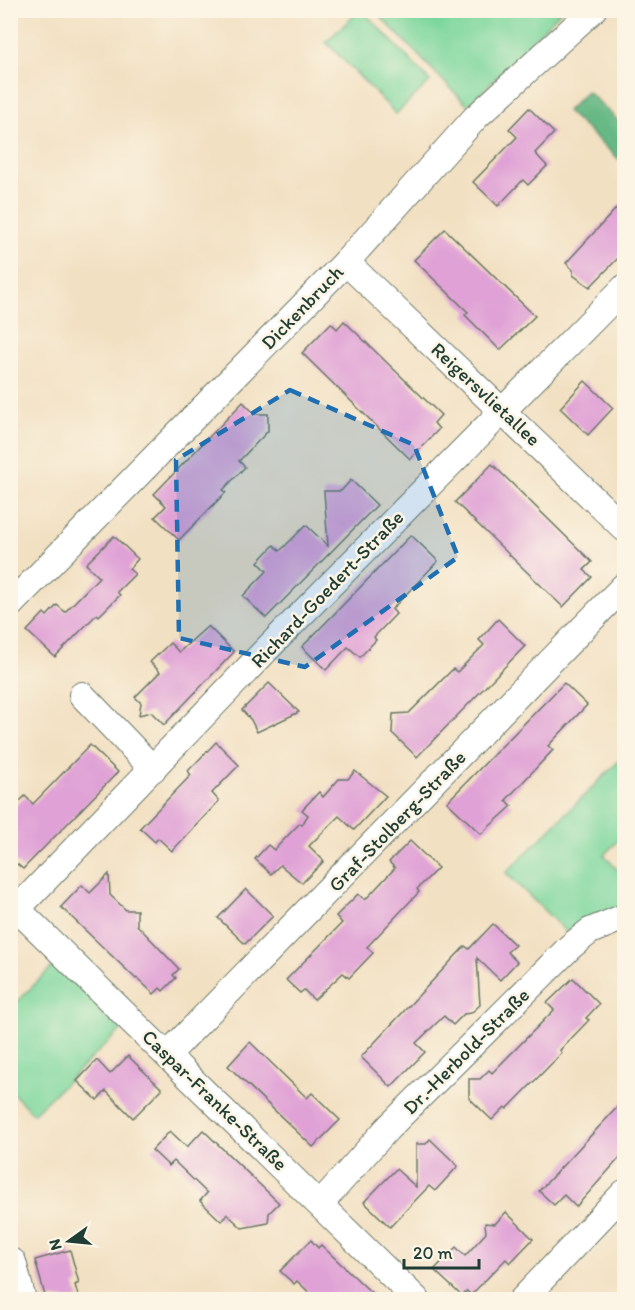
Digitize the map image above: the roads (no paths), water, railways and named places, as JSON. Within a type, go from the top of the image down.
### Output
[{"type":"street","name":"Dickenbruch","points":[[10,605],[346,262],[476,117],[593,10]]},
{"type":"street","name":"Reigersvlietallee","points":[[346,262],[624,528]]},
{"type":"street","name":"Richard-Goedert-Straße","points":[[14,905],[153,769],[624,288]]},
{"type":"street","name":"Graf-Stolberg-Straße","points":[[168,1054],[624,586]]},
{"type":"street","points":[[82,695],[153,769]]},
{"type":"street","name":"Caspar-Franke-Straße","points":[[14,905],[417,1299]]},
{"type":"street","name":"Dr.-Herbold-Straße","points":[[321,1203],[387,1129],[571,946],[590,932],[624,917]]},
{"type":"street","points":[[522,1299],[624,1193]]},
{"type":"street","points":[[13,1262],[23,1299]]}]
